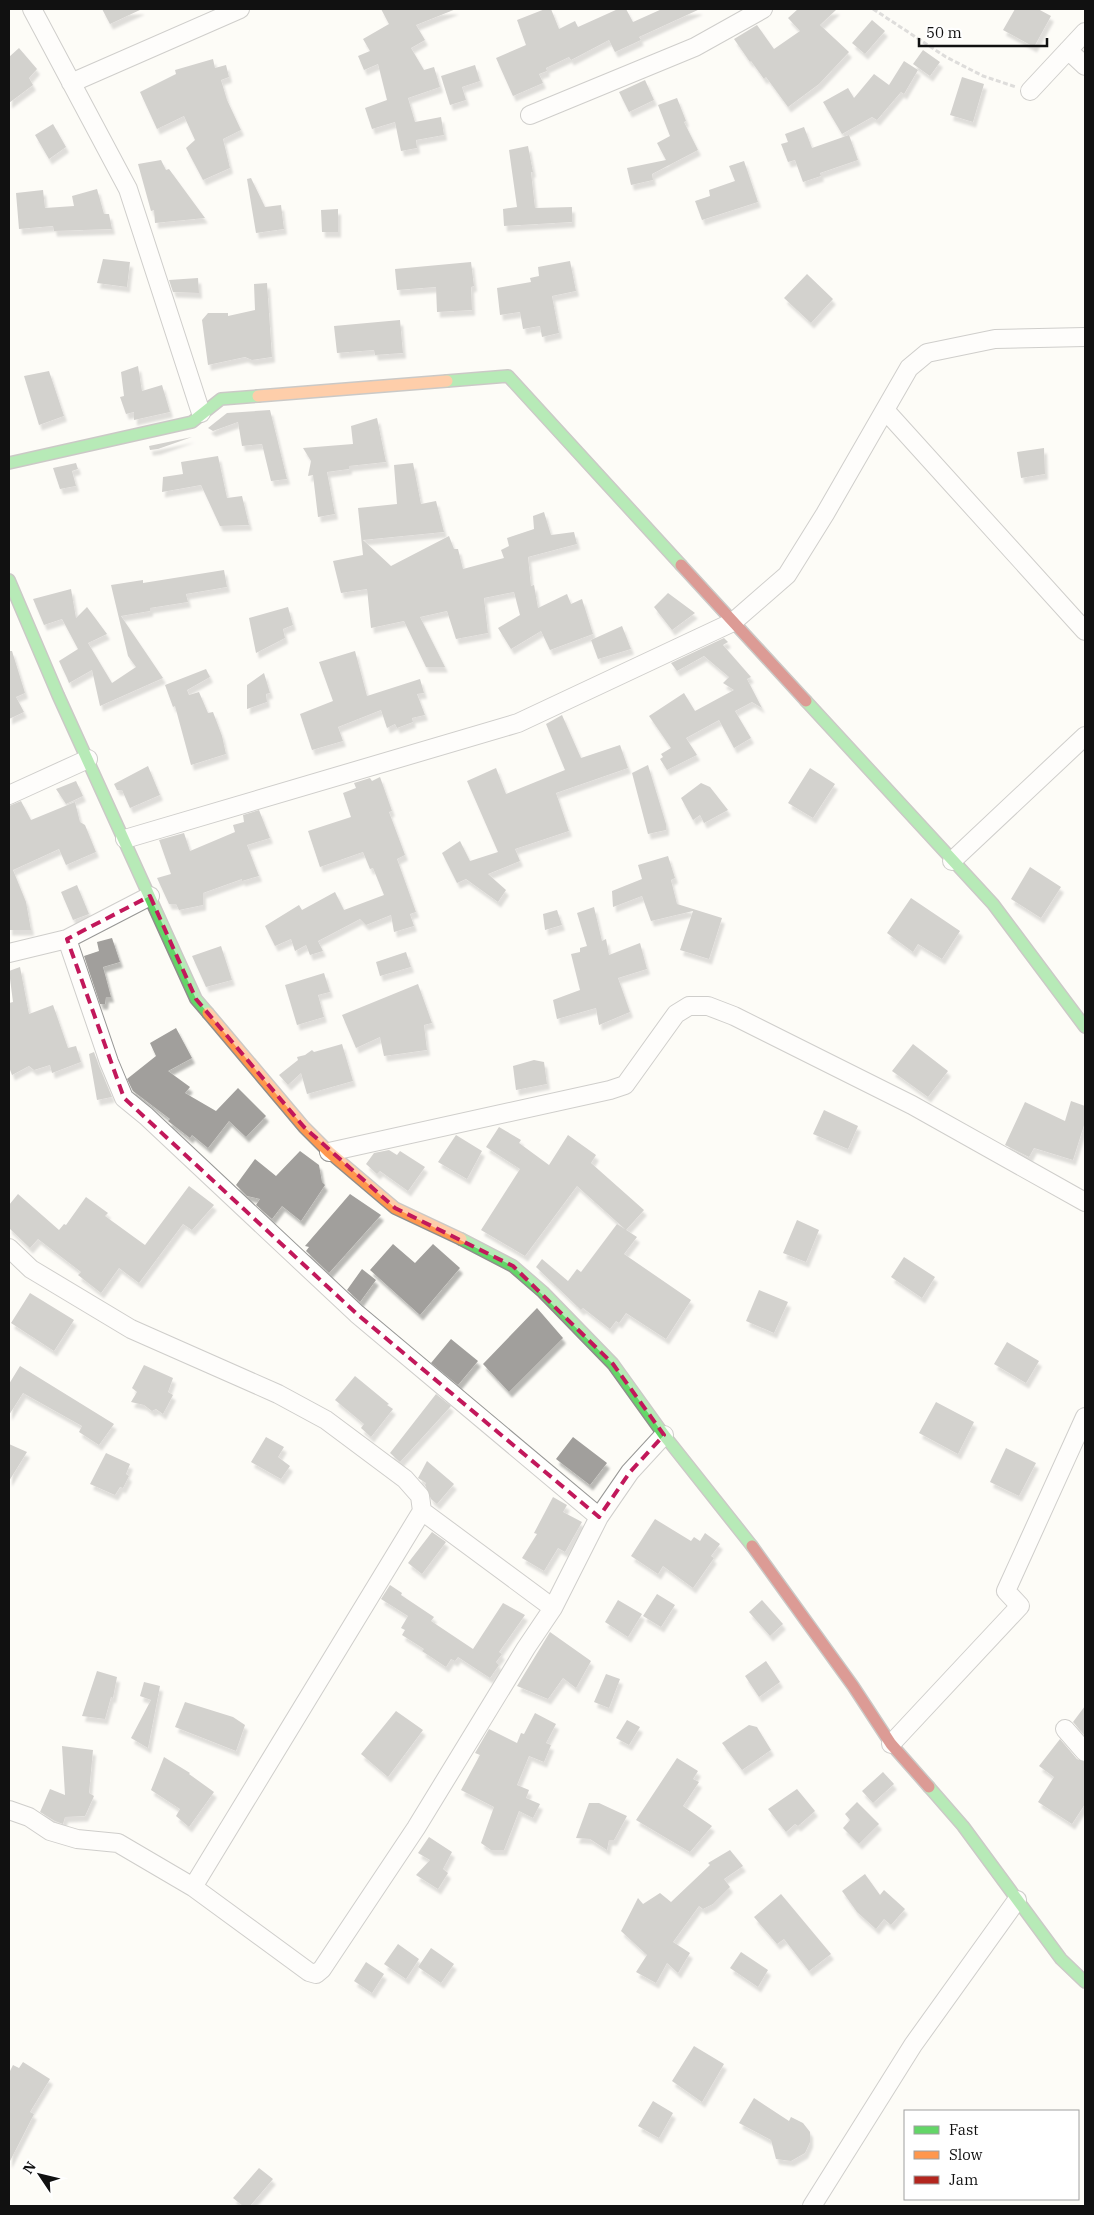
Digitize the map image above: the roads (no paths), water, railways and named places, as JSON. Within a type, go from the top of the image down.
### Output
[{"type":"street","points":[[32,9],[128,189],[201,413]]},
{"type":"street","points":[[71,83],[240,9]]},
{"type":"street","points":[[530,115],[695,47],[763,9]]},
{"type":"street","points":[[1030,91],[1085,32]]},
{"type":"street","points":[[1068,50],[1085,66]]},
{"type":"street","points":[[125,839],[518,723],[733,622],[787,575],[825,514],[909,368],[927,353],[995,339],[1085,337]]},
{"type":"street","points":[[9,462],[192,422],[221,399],[508,376],[992,904],[1085,1027]]},
{"type":"street","points":[[885,410],[1085,632]]},
{"type":"street","points":[[9,580],[196,999],[304,1127],[329,1152],[395,1208],[513,1266],[543,1292],[613,1364],[664,1435],[750,1545],[853,1686],[891,1744],[963,1826],[1061,1959],[1085,1982]]},
{"type":"street","points":[[952,861],[1085,736]]},
{"type":"street","points":[[9,795],[88,759]]},
{"type":"street","points":[[9,953],[67,939],[150,896]]},
{"type":"street","points":[[67,939],[109,1062],[124,1098],[146,1116],[357,1314],[599,1517]]},
{"type":"street","points":[[329,1152],[626,1085],[676,1014],[689,1006],[708,1006],[734,1016],[912,1105],[1085,1202]]},
{"type":"street","points":[[9,1248],[31,1269],[131,1329],[278,1394],[326,1420],[405,1479],[420,1496],[422,1510],[194,1887]]},
{"type":"street","points":[[891,1744],[1020,1606],[1006,1591],[1085,1417]]},
{"type":"street","points":[[9,1810],[29,1816],[50,1831],[77,1839],[118,1843],[194,1887],[309,1972],[316,1974],[322,1969],[416,1828],[526,1648],[554,1608],[599,1517],[630,1472],[664,1435]]},
{"type":"street","points":[[422,1510],[554,1608]]},
{"type":"street","points":[[1065,1729],[1085,1752]]},
{"type":"street","points":[[812,2206],[913,2046],[1017,1900]]}]
